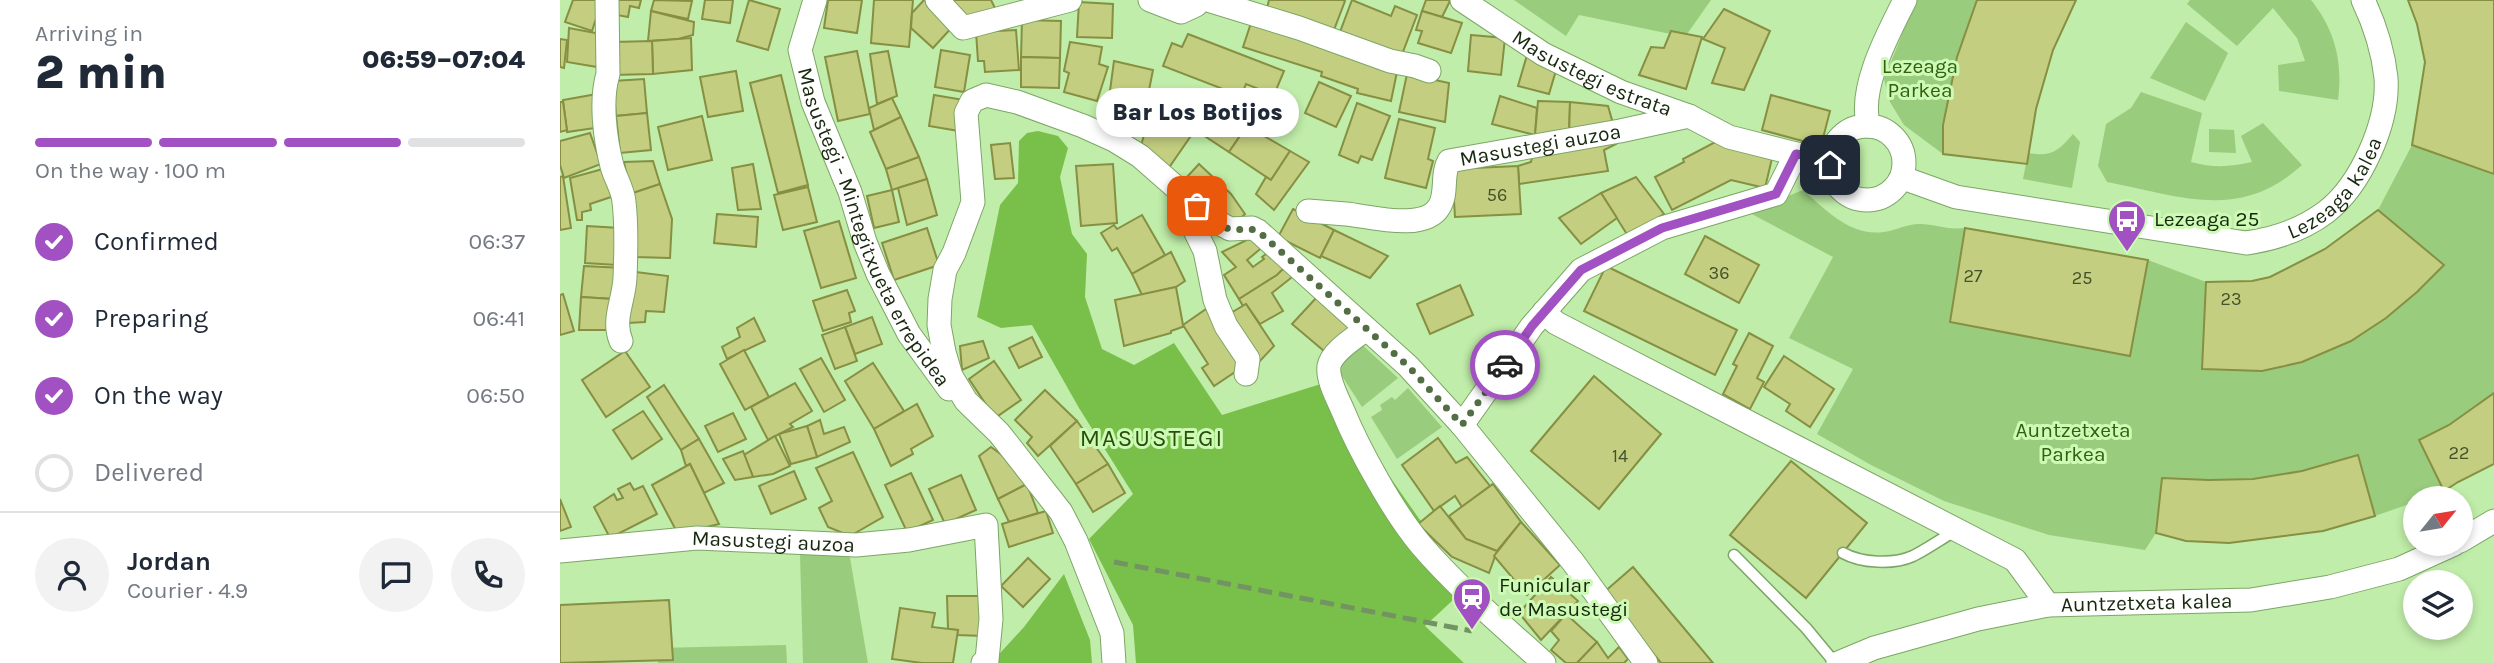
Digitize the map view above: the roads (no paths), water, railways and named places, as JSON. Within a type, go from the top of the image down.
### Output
[{"type":"street","points":[[607,0],[608,74],[605,84],[605,118],[612,166],[624,199],[625,281],[617,317],[617,333],[621,341]]},
{"type":"street","name":"Masustegi - Mintegitxueta errepidea","points":[[815,0],[800,50],[813,102],[850,192],[864,243],[909,334],[944,383],[966,401]]},
{"type":"street","points":[[937,0],[963,28],[1070,0]]},
{"type":"street","points":[[1150,0],[1181,12],[1203,3],[1299,28],[1390,61],[1429,71]]},
{"type":"street","name":"Masustegi estrata","points":[[1462,0],[1543,54],[1621,92],[1689,116],[1729,137],[1796,154]]},
{"type":"street","points":[[1869,126],[1866,105],[1872,77],[1905,0]]},
{"type":"street","name":"Lezeaga kalea","points":[[1903,178],[1956,197],[2246,243],[2288,233],[2327,211],[2345,192],[2365,163],[2380,125],[2386,79],[2378,31],[2363,0]]},
{"type":"street","points":[[1114,663],[1112,633],[1062,512],[999,433],[966,401],[951,376],[944,352],[939,325],[944,270],[954,253],[973,202],[966,113],[972,101],[986,95],[1000,97],[1114,140],[1140,156],[1212,219],[1230,229],[1252,228],[1258,231],[1408,366],[1462,425],[1573,562],[1646,663]]},
{"type":"street","name":"Masustegi auzoa","points":[[1308,211],[1348,214],[1392,222],[1426,217],[1438,209],[1444,193],[1445,169],[1449,161],[1689,116]]},
{"type":"street","points":[[1859,126],[1869,126],[1880,128],[1898,143],[1903,153],[1903,178],[1887,195],[1875,200],[1862,200],[1840,189],[1833,178],[1831,159],[1837,141],[1846,132],[1859,126]]},
{"type":"street","points":[[1462,425],[1544,312],[1581,270],[1662,228],[1776,194],[1796,154],[1831,159]]},
{"type":"street","points":[[1182,193],[1186,212],[1205,251],[1214,300],[1226,326],[1248,359],[1246,374]]},
{"type":"street","points":[[1544,312],[1556,323],[2015,559],[2048,605]]},
{"type":"street","points":[[1366,329],[1335,354],[1329,365],[1330,379],[1351,431],[1419,543],[1460,585],[1545,663]]},
{"type":"street","points":[[2473,533],[2494,521]]},
{"type":"street","name":"Masustegi auzoa","points":[[560,551],[697,538],[856,545],[909,540],[986,525],[991,619],[987,660],[983,663]]},
{"type":"street","name":"Auntzetxeta kalea","points":[[1837,663],[1874,648],[1978,619],[2048,605],[2251,600],[2330,587],[2399,569],[2428,556]]},
{"type":"lane","points":[[1843,552],[1853,558],[1878,562],[1910,558],[1958,529]]},
{"type":"lane","points":[[1734,555],[1837,663]]},
{"type":"railway","points":[[1114,562],[1472,631]]},
{"type":"place","name":"Bar Los Botijos","points":[[1197,206]]},
{"type":"place","name":"Lezeaga 25","points":[[2127,253]]},
{"type":"place","name":"Funicular de Masustegi","points":[[1472,631]]},
{"type":"district","name":"MASUSTEGI","points":[[1152,438]]},
{"type":"park label","name":"Lezeaga Parkea","points":[[1920,78]]},
{"type":"park label","name":"Auntzetxeta Parkea","points":[[2073,442]]}]
